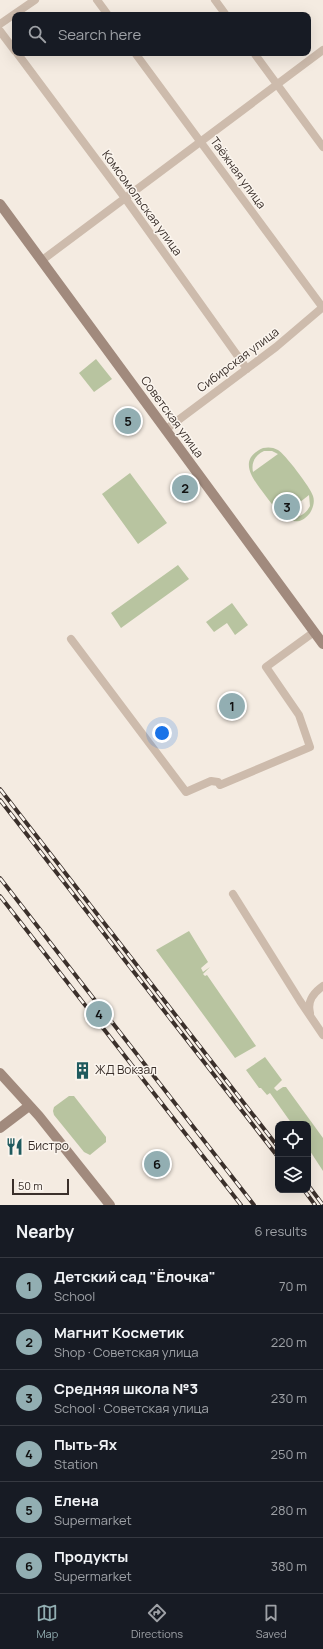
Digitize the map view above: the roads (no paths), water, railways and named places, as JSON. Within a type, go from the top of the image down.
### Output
[{"type":"street","points":[[18,12],[35,0]]},
{"type":"street","points":[[97,0],[106,12]]},
{"type":"street","points":[[215,0],[224,12]]},
{"type":"street","points":[[0,24],[12,16]]},
{"type":"street","name":"Комсомольская улица","points":[[0,31],[12,47]]},
{"type":"street","points":[[41,261],[323,50]]},
{"type":"street","name":"Комсомольская улица","points":[[19,56],[125,198],[247,369]]},
{"type":"street","name":"Таёжная улица","points":[[137,56],[323,308]]},
{"type":"street","points":[[256,56],[323,147]]},
{"type":"street","name":"Советская улица","points":[[0,204],[323,644]]},
{"type":"street","name":"Сибирская улица","points":[[165,430],[247,369],[323,308]]},
{"type":"street","points":[[71,639],[186,792],[211,781],[218,782],[220,785],[310,747],[300,715],[266,667],[314,632]]},
{"type":"street","points":[[233,894],[323,1035]]},
{"type":"street","points":[[310,1015],[309,1001],[315,991],[323,986]]},
{"type":"street","points":[[0,1073],[39,1116],[110,1205]]},
{"type":"street","points":[[0,1128],[29,1106]]},
{"type":"railway","points":[[0,789],[275,1143]]},
{"type":"railway","points":[[0,800],[275,1153]]},
{"type":"railway","points":[[0,878],[254,1205]]},
{"type":"railway","points":[[0,896],[241,1205]]},
{"type":"railway","points":[[311,1189],[323,1205]]},
{"type":"railway","points":[[306,1193],[315,1205]]},
{"type":"place","name":"Елена","points":[[128,421]]},
{"type":"place","name":"Магнит Косметик","points":[[185,488]]},
{"type":"place","name":"Средняя школа №3","points":[[287,507]]},
{"type":"place","name":"Детский сад \"Ёлочка\"","points":[[232,706]]},
{"type":"place","name":"Пыть-Ях","points":[[99,1014]]},
{"type":"place","name":"ЖД Вокзал","points":[[82,1070]]},
{"type":"place","name":"Бистро","points":[[15,1146]]},
{"type":"place","name":"Продукты","points":[[157,1164]]}]
